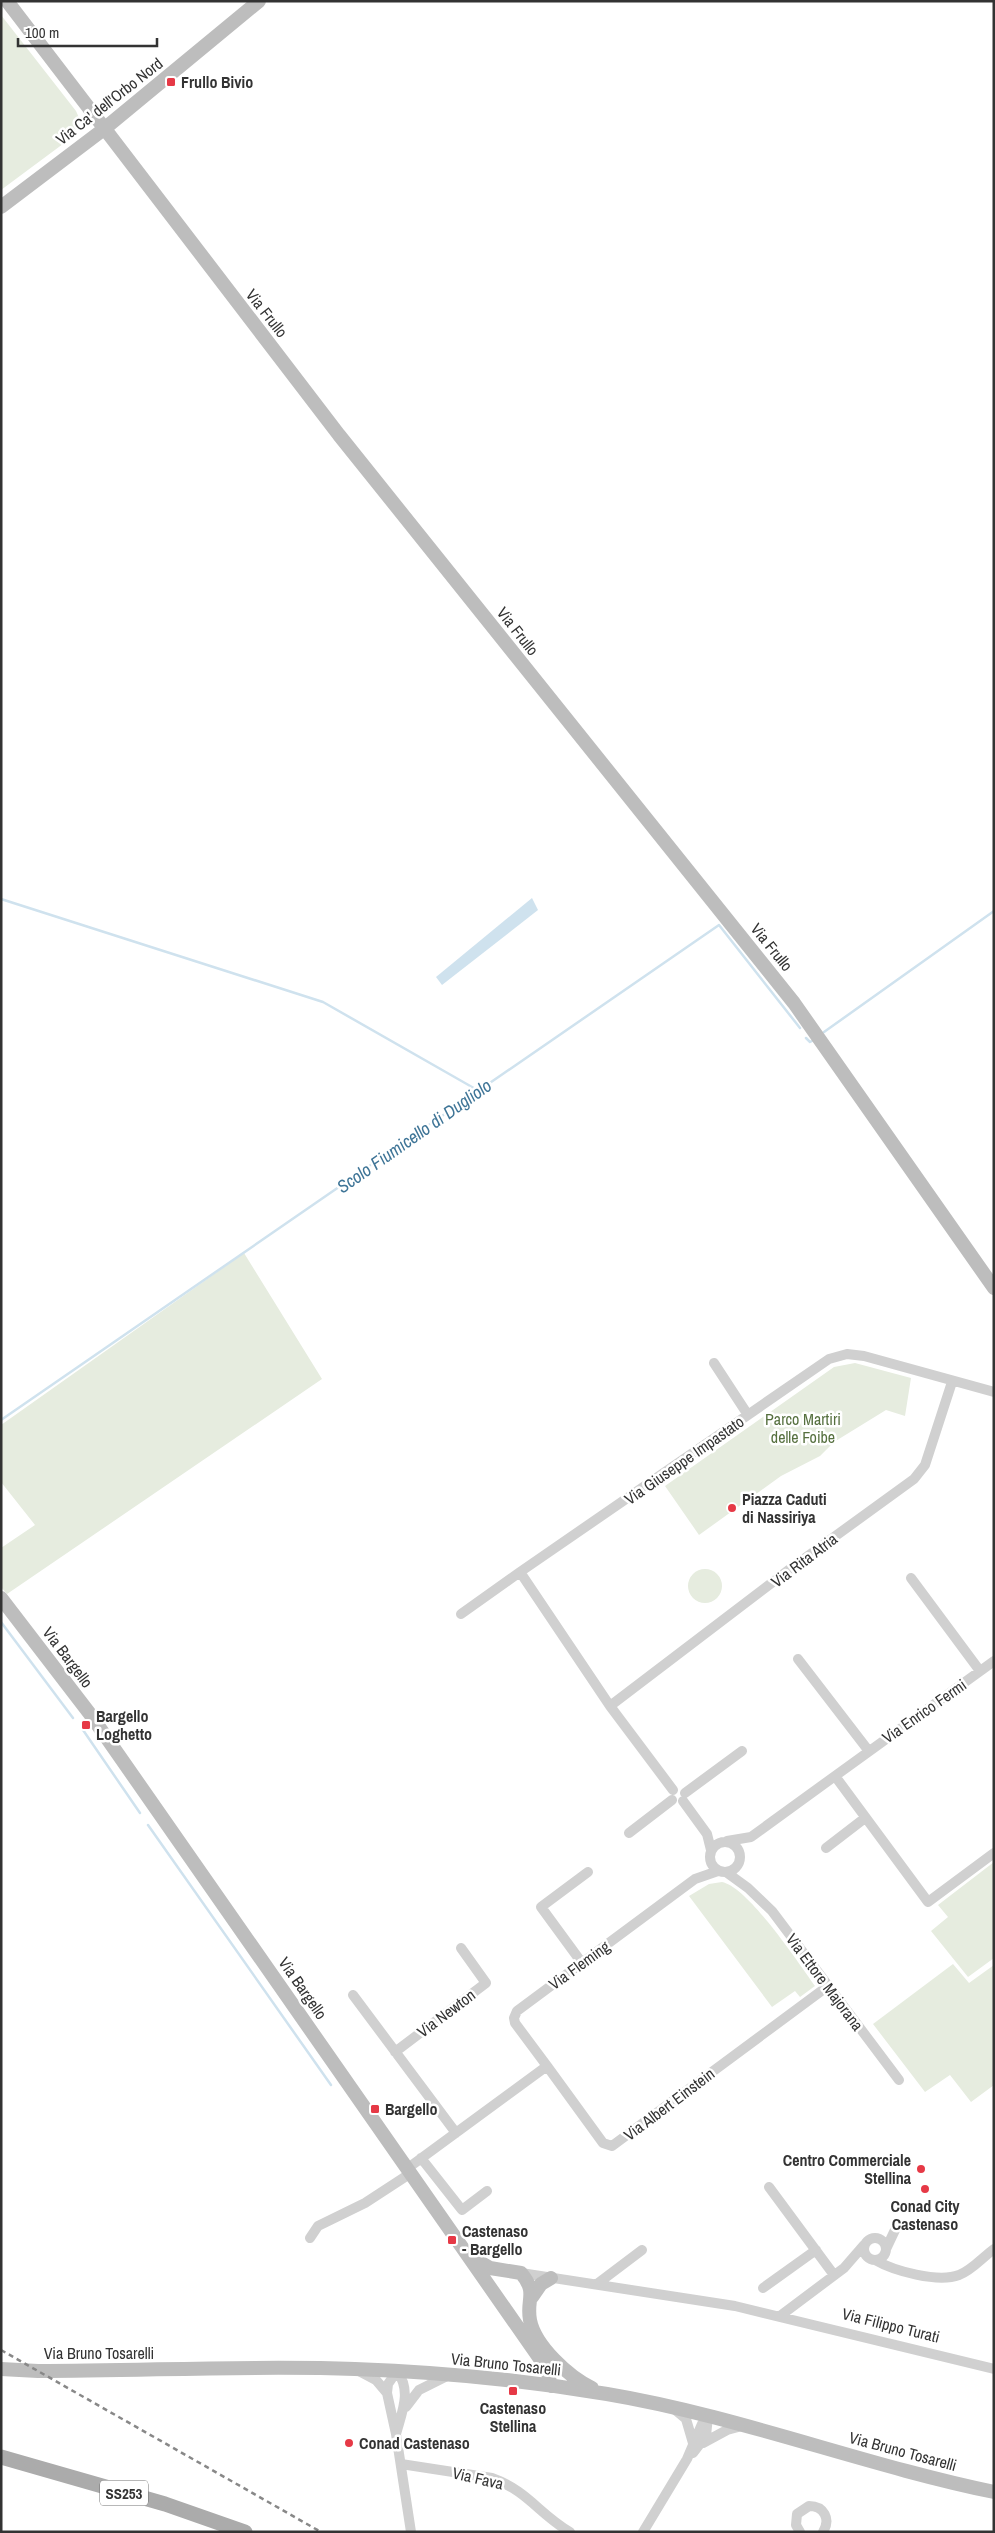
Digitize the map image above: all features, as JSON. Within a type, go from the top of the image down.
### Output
[{"type":"main road","name":"SS253","points":[[1,2457],[165,2504],[245,2532]]},
{"type":"street","name":"Via Frullo","points":[[7,1],[339,435],[794,1003],[994,1288]]},
{"type":"street","name":"Via Ca' dell'Orbo Nord","points":[[1,207],[104,129],[259,1]]},
{"type":"street","name":"Via Giuseppe Impastato","points":[[461,1614],[829,1359],[847,1354],[864,1356],[952,1382],[994,1392]]},
{"type":"street","points":[[714,1363],[748,1415]]},
{"type":"street","name":"Via Rita Atria","points":[[610,1706],[790,1569],[914,1479],[921,1472],[928,1457],[952,1382]]},
{"type":"street","points":[[520,1572],[677,1803],[742,1751]]},
{"type":"street","name":"Via Enrico Fermi","points":[[911,1578],[980,1671]]},
{"type":"street","name":"Via Bargello","points":[[1,1598],[90,1714],[409,2170],[547,2369],[551,2386]]},
{"type":"street","name":"Via Enrico Fermi","points":[[798,1659],[868,1750]]},
{"type":"street","name":"Via Enrico Fermi","points":[[716,1848],[751,1837],[868,1750],[993,1662]]},
{"type":"street","points":[[835,1776],[928,1902],[994,1853]]},
{"type":"street","points":[[629,1834],[672,1795]]},
{"type":"street","points":[[684,1797],[716,1848],[713,1867],[722,1871],[735,1868],[740,1858],[737,1847],[716,1848]]},
{"type":"street","points":[[826,1848],[865,1818]]},
{"type":"street","name":"Via Enrico Fermi","points":[[740,1858],[751,1837]]},
{"type":"street","name":"Via Fleming","points":[[547,2066],[515,2023],[514,2014],[695,1879],[716,1848]]},
{"type":"street","name":"Via Ettore Majorana","points":[[740,1858],[748,1888]]},
{"type":"street","name":"Via Fleming","points":[[695,1879],[722,1871]]},
{"type":"street","name":"Via Ettore Majorana","points":[[722,1871],[748,1888],[772,1911],[899,2080]]},
{"type":"street","points":[[582,1963],[541,1907],[588,1872]]},
{"type":"street","name":"Via Newton","points":[[395,2052],[486,1983],[461,1948]]},
{"type":"street","name":"Via Albert Einstein","points":[[547,2066],[603,2143],[612,2146],[828,1986]]},
{"type":"street","points":[[353,1995],[456,2133]]},
{"type":"street","points":[[310,2238],[318,2226],[365,2203],[422,2158],[547,2066]]},
{"type":"street","points":[[422,2158],[462,2210],[487,2191]]},
{"type":"street","points":[[769,2187],[834,2275]]},
{"type":"street","points":[[780,2316],[844,2268],[868,2239],[876,2238],[895,2230],[879,2256],[844,2268]]},
{"type":"street","points":[[876,2238],[882,2240],[879,2256],[887,2267],[941,2279],[960,2275],[994,2249]]},
{"type":"street","points":[[864,2246],[866,2256],[879,2256]]},
{"type":"street","points":[[597,2284],[642,2250]]},
{"type":"street","points":[[763,2288],[816,2250]]},
{"type":"street","name":"Via Filippo Turati","points":[[469,2256],[485,2266],[520,2273],[706,2300],[780,2316],[994,2369]]},
{"type":"street","points":[[520,2273],[530,2285],[532,2297],[530,2312],[534,2330],[559,2365],[579,2381],[604,2393]]},
{"type":"street","points":[[532,2297],[541,2284],[551,2278]]},
{"type":"street","points":[[551,2386],[556,2379],[559,2365]]},
{"type":"street","name":"Via Bruno Tosarelli","points":[[1,2369],[48,2371],[354,2369],[451,2375],[551,2386],[604,2393],[672,2406],[934,2478],[994,2492]]},
{"type":"street","points":[[354,2369],[376,2380],[387,2394]]},
{"type":"street","points":[[396,2434],[402,2414],[405,2385],[397,2371],[388,2384],[387,2394],[396,2434],[412,2532]]},
{"type":"street","points":[[402,2414],[418,2390],[451,2375]]},
{"type":"street","points":[[672,2406],[686,2419],[697,2444]]},
{"type":"street","points":[[643,2532],[697,2444],[708,2416]]},
{"type":"street","points":[[697,2444],[727,2430],[746,2426]]},
{"type":"street","name":"Via Fava","points":[[401,2464],[492,2478],[506,2483],[518,2489],[555,2523],[570,2532]]},
{"type":"street","points":[[800,2532],[796,2525],[797,2514],[809,2506],[819,2508],[826,2516],[826,2526],[823,2532]]},
{"type":"green space","points":[[1,15],[76,111],[80,120],[71,138],[1,190]]},
{"type":"green space","points":[[244,1253],[322,1379],[7,1594],[1,1587],[1,1548],[35,1525],[1,1482],[1,1425]]},
{"type":"green space","name":"Parco Martiri delle Foibe","points":[[855,1363],[911,1378],[905,1416],[886,1410],[834,1442],[820,1456],[781,1476],[699,1535],[665,1486],[834,1367]]},
{"type":"green space","points":[[705,1569],[712,1570],[717,1574],[721,1579],[721,1593],[717,1598],[712,1602],[705,1603],[698,1602],[693,1598],[689,1593],[688,1586],[689,1579],[693,1574],[698,1570]]},
{"type":"green space","points":[[994,1862],[994,1958],[968,1977],[931,1931],[948,1917],[938,1905]]},
{"type":"green space","points":[[722,1882],[733,1887],[758,1911],[785,1944],[815,1986],[800,1997],[795,1991],[772,2007],[689,1896],[709,1884]]},
{"type":"green space","points":[[953,1964],[969,1983],[994,1965],[994,2085],[971,2102],[950,2075],[925,2092],[873,2024]]},
{"type":"water","points":[[532,898],[538,910],[442,985],[436,977]]},
{"type":"waterway","points":[[1,899],[323,1002],[479,1091]]},
{"type":"waterway","name":"Scolo Fiumicello di Dugliolo","points":[[824,1032],[994,911]]},
{"type":"waterway","name":"Scolo Fiumicello di Dugliolo","points":[[1,1420],[719,925],[800,1028]]},
{"type":"waterway","name":"Scolo Fiumicello di Dugliolo","points":[[806,1038],[810,1042],[812,1041]]},
{"type":"waterway","points":[[1,1622],[73,1718]]},
{"type":"waterway","points":[[83,1730],[140,1813]]},
{"type":"waterway","points":[[148,1825],[331,2085]]},
{"type":"railway","points":[[1,2350],[321,2532]]},
{"type":"place","name":"Frullo Bivio","points":[[171,82]]},
{"type":"place","name":"Piazza Caduti di Nassiriya","points":[[732,1508]]},
{"type":"place","name":"Bargello Loghetto","points":[[86,1725]]},
{"type":"place","name":"Bargello","points":[[375,2109]]},
{"type":"place","name":"Centro Commerciale Stellina","points":[[921,2169]]},
{"type":"place","name":"Conad City Castenaso","points":[[925,2189]]},
{"type":"place","name":"Castenaso - Bargello","points":[[452,2240]]},
{"type":"place","name":"Castenaso Stellina","points":[[513,2391]]},
{"type":"place","name":"Conad Castenaso","points":[[349,2443]]}]
